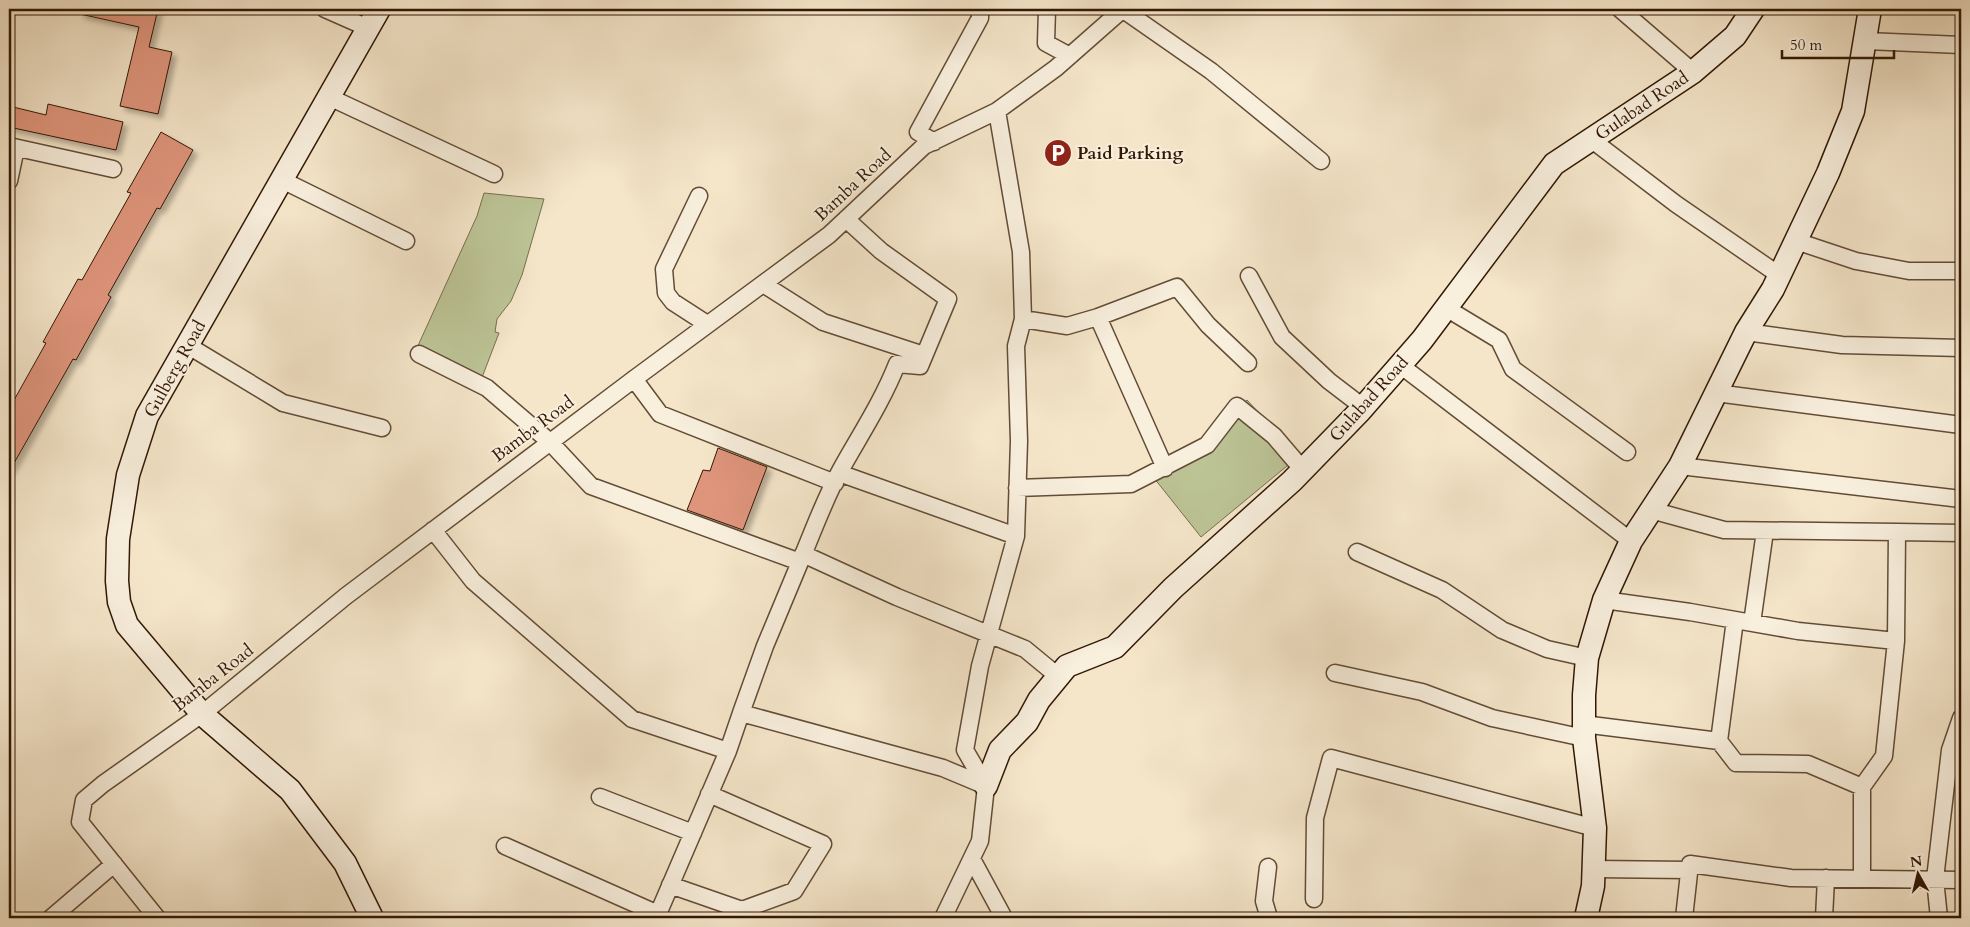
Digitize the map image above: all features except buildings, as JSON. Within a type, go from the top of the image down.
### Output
[{"type":"street","name":"Gulberg Road","points":[[372,918],[345,863],[290,790],[202,714],[127,624],[119,602],[117,581],[118,539],[128,475],[147,416],[379,9]]},
{"type":"street","points":[[934,142],[918,132],[980,18],[980,9]]},
{"type":"street","points":[[1048,9],[1046,43],[1070,56]]},
{"type":"street","points":[[1122,9],[1211,71],[1321,160]]},
{"type":"street","name":"Bamba Road","points":[[156,918],[80,822],[84,800],[103,784],[202,714],[346,596],[433,530],[707,324],[829,235],[924,146],[997,111],[1070,56],[1122,9]]},
{"type":"street","points":[[1620,9],[1693,72]]},
{"type":"street","name":"Gulabad Road","points":[[986,786],[1000,750],[1027,722],[1039,700],[1067,666],[1115,647],[1173,588],[1303,470],[1363,407],[1446,308],[1554,164],[1693,72],[1735,36],[1752,9]]},
{"type":"street","points":[[1586,918],[1593,886],[1595,828],[1584,731],[1587,658],[1604,600],[1631,541],[1680,466],[1746,332],[1779,275],[1828,173],[1853,111],[1870,9]]},
{"type":"street","points":[[332,12],[368,28]]},
{"type":"street","points":[[1866,41],[1961,45]]},
{"type":"street","points":[[329,97],[494,174]]},
{"type":"street","points":[[944,918],[980,842],[986,786],[965,750],[976,686],[988,634],[1016,536],[1019,441],[1016,346],[1024,320],[1021,252],[997,111]]},
{"type":"street","points":[[1592,140],[1676,204],[1779,275]]},
{"type":"street","points":[[9,181],[12,147],[113,169]]},
{"type":"street","points":[[282,180],[406,241]]},
{"type":"street","points":[[699,196],[664,269],[666,293],[673,302],[707,324]]},
{"type":"street","points":[[505,846],[658,914],[728,751],[765,646],[837,478],[868,424],[898,364],[920,366],[948,299],[881,251],[846,219]]},
{"type":"street","points":[[1796,241],[1856,261],[1908,271],[1961,271]]},
{"type":"street","points":[[1249,276],[1282,337],[1329,381],[1363,407]]},
{"type":"street","points":[[763,284],[823,322],[924,355]]},
{"type":"street","points":[[1024,320],[1067,326],[1098,317],[1177,287],[1208,324],[1248,363]]},
{"type":"street","points":[[1446,308],[1499,340],[1513,369],[1627,452]]},
{"type":"street","points":[[1098,317],[1165,468]]},
{"type":"street","points":[[1746,332],[1842,345],[1961,348]]},
{"type":"street","points":[[187,345],[282,403],[382,428]]},
{"type":"street","points":[[419,354],[486,388],[550,442],[591,486],[802,558],[1025,649],[1058,677]]},
{"type":"street","points":[[1400,365],[1631,541]]},
{"type":"street","points":[[634,379],[660,414],[837,478],[1016,536]]},
{"type":"street","points":[[1716,393],[1961,425]]},
{"type":"street","points":[[1017,488],[1131,484],[1165,468],[1207,444],[1237,406],[1274,436],[1303,470]]},
{"type":"street","points":[[1680,466],[1961,499]]},
{"type":"street","points":[[1651,510],[1724,530],[1961,533]]},
{"type":"street","points":[[433,530],[473,581],[632,719],[728,751]]},
{"type":"street","points":[[1752,623],[1765,531]]},
{"type":"street","points":[[1862,878],[1862,787],[1884,756],[1896,642],[1897,532]]},
{"type":"street","points":[[1357,552],[1442,590],[1502,630],[1546,650],[1587,658]]},
{"type":"street","points":[[1604,600],[1798,631],[1896,642]]},
{"type":"street","points":[[1735,620],[1719,741],[1736,763],[1808,764],[1862,787]]},
{"type":"street","points":[[1335,673],[1422,692],[1492,718],[1584,731],[1719,741]]},
{"type":"street","points":[[741,713],[943,768],[986,786]]},
{"type":"street","points":[[1939,918],[1935,878],[1950,750],[1961,718]]},
{"type":"street","points":[[1314,899],[1315,818],[1331,758],[1595,828]]},
{"type":"street","points":[[670,885],[736,913],[742,910],[759,911],[794,891],[823,844],[709,794]]},
{"type":"street","points":[[600,797],[693,833]]},
{"type":"street","points":[[972,859],[1004,918]]},
{"type":"street","points":[[51,918],[114,864]]},
{"type":"street","points":[[1684,918],[1690,864],[1791,878],[1935,878],[1961,880]]},
{"type":"street","points":[[1268,867],[1264,901],[1269,918]]},
{"type":"street","points":[[1594,869],[1689,870]]},
{"type":"street","points":[[1824,918],[1826,878]]},
{"type":"green space","points":[[484,193],[544,199],[522,275],[511,301],[497,319],[495,332],[499,333],[481,380],[416,350],[477,216]]},
{"type":"green space","points":[[1247,400],[1299,456],[1201,537],[1154,478]]},
{"type":"place","name":"Paid Parking","points":[[1058,153]]}]
